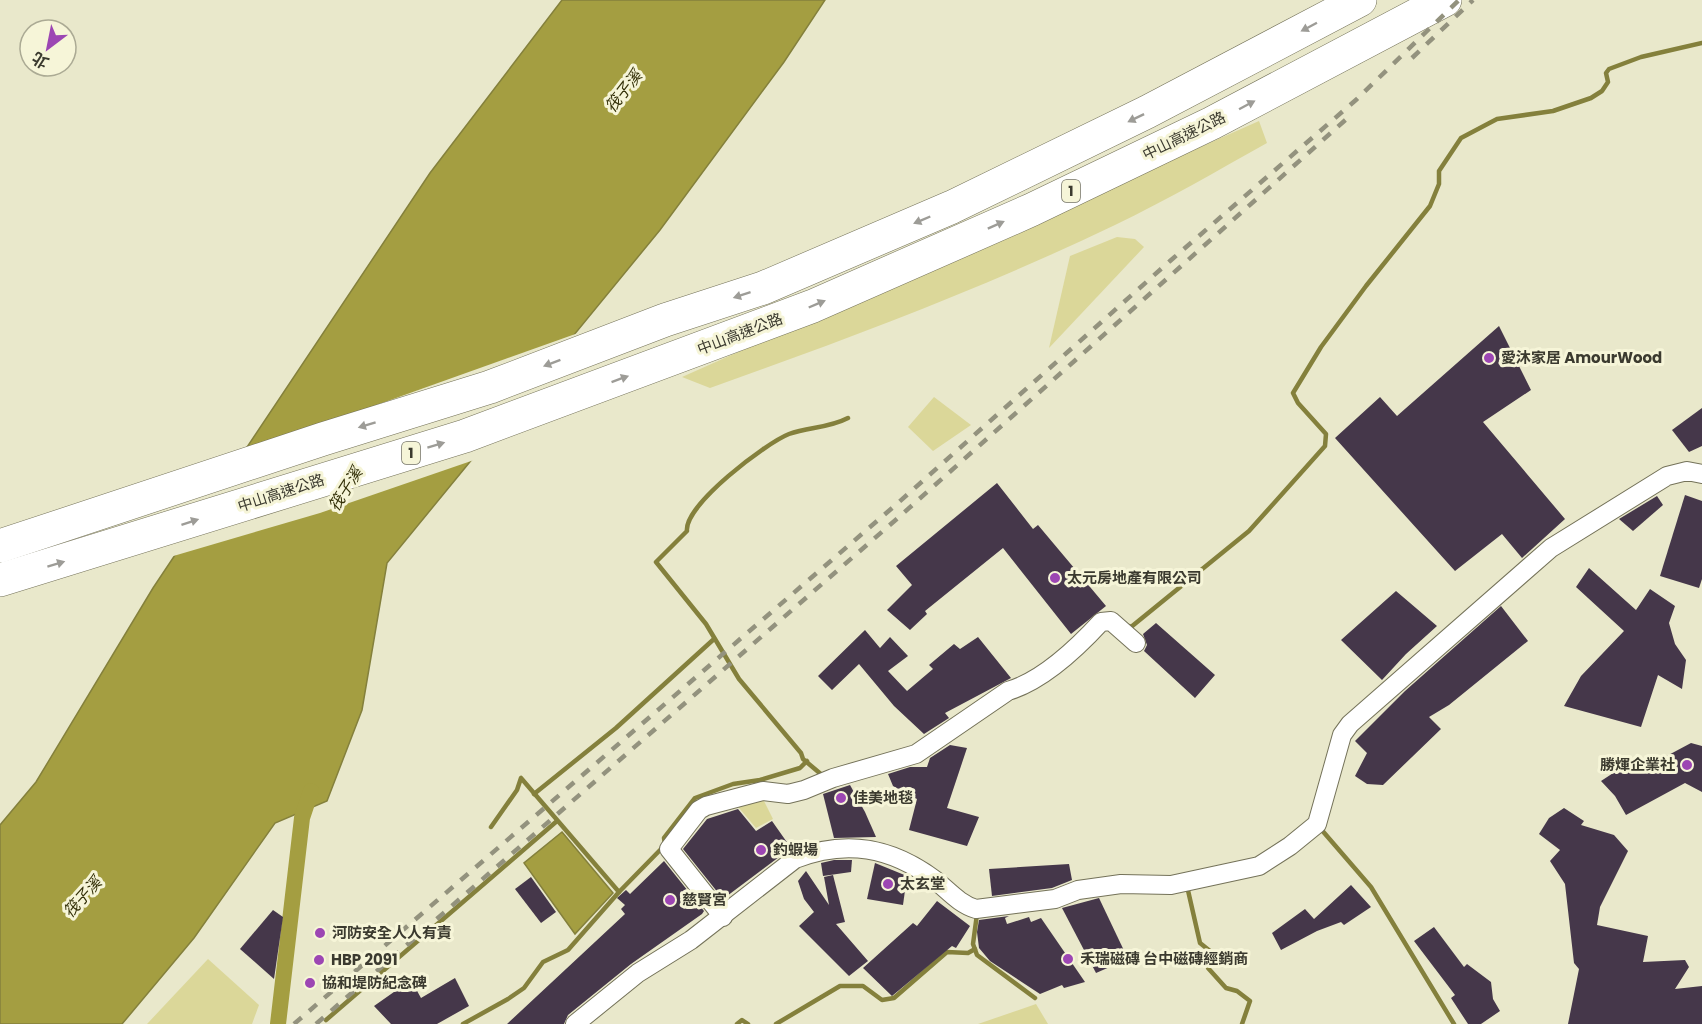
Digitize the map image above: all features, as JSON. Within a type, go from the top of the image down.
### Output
[{"type":"highway","points":[[0,546],[490,387],[665,320],[764,288],[952,207],[1147,112],[1360,0]]},
{"type":"highway","name":"中山高速公路","points":[[0,580],[465,436],[813,306],[1031,210],[1212,123],[1445,0]]},
{"type":"street","points":[[575,1024],[638,973],[723,917],[795,860],[838,849],[871,849],[891,853],[921,869],[965,905],[976,909],[1055,899],[1078,890],[1121,884],[1171,885],[1259,866],[1290,846],[1317,824],[1342,735],[1350,724],[1551,548],[1573,532],[1630,501],[1667,476],[1687,471],[1702,474]]},
{"type":"street","points":[[723,917],[669,849],[699,810],[706,806],[763,791],[788,794],[804,790],[833,778],[916,754],[1008,691],[1021,687],[1078,647],[1101,622],[1111,621],[1136,643]]},
{"type":"shaded area","points":[[1259,121],[1267,143],[1154,206],[1066,248],[915,312],[710,388],[682,377]]},
{"type":"shaded area","points":[[1117,237],[1135,239],[1144,247],[1049,348],[1070,256]]},
{"type":"shaded area","points":[[934,397],[971,425],[933,451],[908,427]]},
{"type":"shaded area","points":[[758,789],[773,819],[756,828],[728,795]]},
{"type":"shaded area","points":[[208,959],[259,1005],[252,1024],[147,1024]]},
{"type":"shaded area","points":[[1036,1004],[1048,1024],[978,1024]]},
{"type":"water","name":"筏子溪","points":[[562,0],[825,0],[784,62],[660,230],[387,563],[362,710],[327,801],[275,823],[194,938],[122,1024],[0,1024],[0,825],[36,782],[153,588],[430,173]]},
{"type":"water","points":[[562,832],[613,893],[575,934],[524,863]]},
{"type":"pier","points":[[581,332],[477,459],[320,513],[170,557],[239,454]]},
{"type":"building","points":[[1499,326],[1531,390],[1483,422],[1565,519],[1522,558],[1502,534],[1455,571],[1335,438],[1380,397],[1397,416]]},
{"type":"building","points":[[1702,408],[1702,446],[1689,452],[1672,430]]},
{"type":"building","points":[[997,483],[1033,529],[1038,525],[1106,606],[1071,634],[1003,548],[925,611],[927,614],[910,630],[887,610],[912,585],[896,566]]},
{"type":"building","points":[[1685,495],[1702,501],[1702,579],[1699,588],[1660,576]]},
{"type":"building","points":[[1657,496],[1663,505],[1633,531],[1619,519]]},
{"type":"building","points":[[1589,568],[1636,610],[1650,589],[1675,606],[1669,623],[1675,644],[1686,660],[1682,689],[1658,675],[1641,727],[1564,706],[1581,676],[1624,631],[1576,587]]},
{"type":"building","points":[[1396,591],[1437,626],[1382,680],[1341,640]]},
{"type":"building","points":[[1501,606],[1528,641],[1449,705],[1429,717],[1441,729],[1383,785],[1367,784],[1355,776],[1367,753],[1355,741],[1405,691]]},
{"type":"building","points":[[1156,623],[1215,675],[1195,698],[1144,651],[1147,645],[1143,634]]},
{"type":"building","points":[[865,630],[880,648],[890,637],[908,656],[888,671],[907,691],[933,669],[929,665],[954,644],[960,649],[978,637],[1011,678],[945,713],[949,718],[924,734],[894,706],[859,664],[832,690],[818,676]]},
{"type":"building","points":[[1691,743],[1702,746],[1702,792],[1685,783],[1626,815],[1615,796],[1601,781],[1627,764],[1661,759]]},
{"type":"building","points":[[950,745],[967,748],[947,808],[979,817],[967,846],[909,830],[917,799],[893,786],[888,774],[910,767],[927,767],[930,758]]},
{"type":"building","name":"佳美地毯","points":[[850,785],[876,837],[834,838],[823,794]]},
{"type":"building","points":[[1564,808],[1584,821],[1581,825],[1614,835],[1628,851],[1600,907],[1597,925],[1648,936],[1643,962],[1685,960],[1689,967],[1675,989],[1702,986],[1702,1024],[1568,1024],[1579,969],[1574,963],[1565,884],[1550,861],[1560,850],[1539,834],[1549,818]]},
{"type":"building","points":[[738,809],[756,831],[772,821],[791,848],[723,899],[683,849],[707,819]]},
{"type":"building","points":[[852,860],[851,872],[823,876],[821,863]]},
{"type":"building","points":[[664,861],[704,911],[702,914],[631,964],[568,1015],[564,1024],[507,1024],[625,914],[621,909],[625,905],[617,898],[626,890],[630,894]]},
{"type":"building","name":"太玄堂","points":[[875,863],[907,876],[903,905],[867,899]]},
{"type":"building","points":[[1069,864],[1072,880],[1052,888],[992,896],[989,869]]},
{"type":"building","points":[[806,871],[829,905],[824,877],[833,875],[845,922],[836,924],[868,961],[849,976],[799,926],[814,912],[804,899],[798,881]]},
{"type":"building","points":[[531,877],[556,912],[541,923],[515,889]]},
{"type":"building","points":[[1351,885],[1371,907],[1344,925],[1341,922],[1317,931],[1281,950],[1272,933],[1305,909],[1314,919]]},
{"type":"building","points":[[1099,898],[1128,959],[1096,973],[1062,908]]},
{"type":"building","points":[[937,901],[970,926],[956,948],[952,946],[892,996],[863,968],[913,923],[917,926]]},
{"type":"building","points":[[273,910],[283,917],[274,979],[240,949]]},
{"type":"building","points":[[1009,916],[1005,918],[1007,924],[1029,917],[1031,922],[1041,918],[1085,982],[1064,988],[1062,985],[1040,994],[990,961],[979,948],[977,932],[979,920]]},
{"type":"building","points":[[1434,927],[1464,967],[1467,964],[1491,982],[1493,999],[1500,1011],[1481,1024],[1468,1024],[1451,998],[1455,995],[1414,941]]},
{"type":"building","points":[[455,978],[469,1006],[437,1024],[391,1024],[374,1006],[411,980],[421,998]]},
{"type":"waterway","points":[[1129,626],[1131,627],[1249,531],[1325,446],[1326,434],[1298,403],[1293,393],[1321,347],[1430,206],[1439,184],[1439,171],[1461,138],[1497,119],[1553,111],[1591,98],[1602,91],[1608,82],[1606,73],[1609,69],[1641,57],[1702,43]]},
{"type":"waterway","points":[[822,775],[803,759],[801,753],[739,679],[706,624],[656,562],[687,531],[698,506],[712,491],[763,449],[789,434],[834,424],[848,418]]},
{"type":"waterway","points":[[534,794],[616,728],[714,639]]},
{"type":"waterway","points":[[619,892],[665,845],[664,838],[695,798],[733,784],[760,780],[800,768],[807,761]]},
{"type":"waterway","points":[[463,1024],[524,988],[543,962],[568,950],[619,892],[521,778],[517,790],[491,827]]},
{"type":"waterway","points":[[278,1024],[302,818],[311,791]]},
{"type":"waterway","points":[[326,1020],[557,821]]},
{"type":"waterway","points":[[1320,828],[1371,887],[1454,1024]]},
{"type":"waterway","points":[[1187,886],[1200,943],[1210,951],[1208,968],[1226,988],[1237,991],[1250,1001],[1242,1024]]},
{"type":"waterway","points":[[977,914],[973,944],[977,955],[1035,998]]},
{"type":"waterway","points":[[776,1024],[840,986],[863,986],[882,1000],[894,998],[947,952],[968,953],[975,949]]},
{"type":"waterway","points":[[737,1024],[742,1020],[748,1024]]},
{"type":"railway","points":[[294,1024],[899,502],[1170,261],[1357,99],[1459,0]]},
{"type":"railway","points":[[1412,58],[1473,0]]},
{"type":"railway","points":[[316,1024],[899,517],[1351,115]]},
{"type":"place","name":"愛沐家居 AmourWood","points":[[1489,358]]},
{"type":"place","name":"太元房地產有限公司","points":[[1055,578]]},
{"type":"place","name":"勝煇企業社","points":[[1687,765]]},
{"type":"place","name":"佳美地毯","points":[[841,798]]},
{"type":"place","name":"釣蝦場","points":[[761,850]]},
{"type":"place","name":"太玄堂","points":[[888,884]]},
{"type":"place","name":"慈賢宮","points":[[670,900]]},
{"type":"place","name":"河防安全人人有責","points":[[320,933]]},
{"type":"place","name":"禾瑞磁磚 台中磁磚經銷商","points":[[1068,959]]},
{"type":"place","name":"HBP 2091","points":[[319,960]]},
{"type":"place","name":"協和堤防紀念碑","points":[[310,983]]}]
